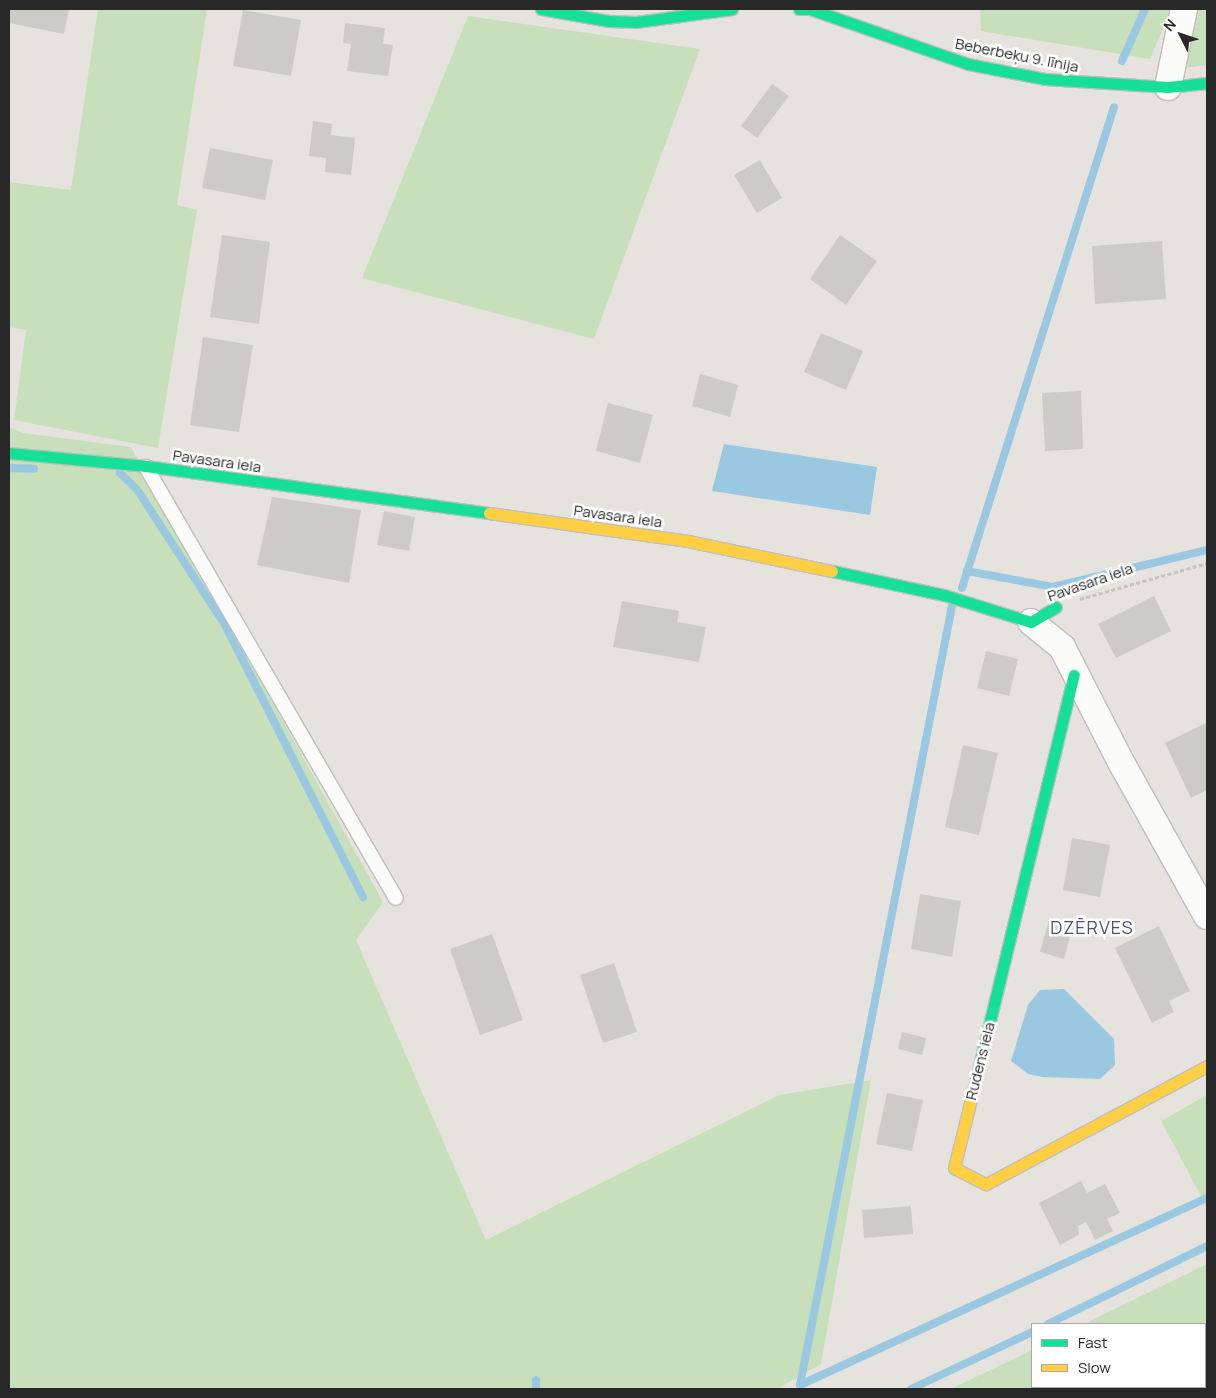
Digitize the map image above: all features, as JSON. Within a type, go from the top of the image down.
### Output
[{"type":"street","points":[[541,9],[609,21],[636,22],[661,13],[732,9]]},
{"type":"street","name":"Beberbeķu 9. līnija","points":[[799,9],[810,9],[968,64],[1065,81],[1168,87],[1207,84]]},
{"type":"street","points":[[1168,87],[1184,9]]},
{"type":"street","name":"Pavasara iela","points":[[9,454],[146,466],[688,541],[944,595],[1031,622],[1056,607]]},
{"type":"street","points":[[1031,622],[1062,647],[1074,675],[1207,916]]},
{"type":"street","name":"Rudens iela","points":[[1074,675],[954,1168],[986,1184],[1207,1066]]},
{"type":"lane","points":[[146,466],[396,898]]},
{"type":"path","name":"Pavasara iela","points":[[1056,607],[1167,572],[1207,563]]},
{"type":"green space","points":[[98,9],[207,9],[177,205],[197,210],[158,448],[14,420],[26,330],[9,327],[9,182],[71,190]]},
{"type":"green space","points":[[980,9],[1171,9],[1150,59],[981,31]]},
{"type":"green space","points":[[1197,9],[1207,9],[1207,65],[1185,68],[1186,36]]},
{"type":"green space","points":[[468,16],[700,49],[594,339],[362,278]]},
{"type":"green space","points":[[9,427],[23,433],[131,447],[383,902],[356,940],[486,1240],[779,1095],[871,1080],[821,1364],[777,1389],[9,1389]]},
{"type":"green space","points":[[1207,1095],[1207,1207],[1161,1121]]},
{"type":"green space","points":[[1207,1264],[1207,1389],[951,1389],[1031,1350],[1031,1388],[1206,1388],[1206,1323],[1086,1323]]},
{"type":"water","points":[[724,444],[877,467],[870,515],[712,491]]},
{"type":"water","points":[[1064,989],[1114,1039],[1115,1065],[1100,1079],[1043,1077],[1028,1074],[1011,1061],[1028,1005],[1040,990]]},
{"type":"building","points":[[9,9],[69,9],[64,34],[9,23]]},
{"type":"building","points":[[243,10],[301,20],[291,76],[233,66]]},
{"type":"building","points":[[345,23],[385,28],[383,44],[393,45],[388,76],[347,71],[351,44],[343,43]]},
{"type":"building","points":[[772,84],[789,96],[757,138],[741,126]]},
{"type":"building","points":[[313,121],[332,124],[331,135],[355,138],[351,175],[325,172],[326,158],[309,156]]},
{"type":"building","points":[[210,148],[273,160],[265,200],[202,188]]},
{"type":"building","points":[[760,160],[782,198],[757,213],[734,175]]},
{"type":"building","points":[[222,235],[270,242],[259,324],[210,317]]},
{"type":"building","points":[[840,235],[877,261],[846,305],[810,279]]},
{"type":"building","points":[[1162,241],[1166,299],[1095,304],[1092,246]]},
{"type":"building","points":[[821,333],[863,351],[846,390],[804,372]]},
{"type":"building","points":[[203,337],[253,345],[239,432],[190,425]]},
{"type":"building","points":[[700,374],[738,385],[730,417],[692,406]]},
{"type":"building","points":[[1081,391],[1083,449],[1045,451],[1042,393]]},
{"type":"building","points":[[608,403],[653,415],[640,463],[596,451]]},
{"type":"building","points":[[272,497],[361,510],[349,583],[257,565]]},
{"type":"building","points":[[384,511],[415,517],[409,551],[377,545]]},
{"type":"building","points":[[1154,596],[1171,631],[1116,658],[1098,624]]},
{"type":"building","points":[[622,601],[679,611],[677,622],[706,627],[699,662],[613,647]]},
{"type":"building","points":[[986,651],[1018,659],[1009,696],[977,688]]},
{"type":"building","points":[[1206,723],[1207,790],[1191,798],[1165,743]]},
{"type":"building","points":[[963,745],[998,753],[979,835],[945,827]]},
{"type":"building","points":[[1072,838],[1110,845],[1100,897],[1063,890]]},
{"type":"building","points":[[920,894],[961,901],[952,957],[911,949]]},
{"type":"building","points":[[1048,923],[1072,929],[1064,959],[1040,952]]},
{"type":"building","points":[[1159,926],[1190,991],[1169,1001],[1174,1012],[1152,1023],[1115,948]]},
{"type":"building","points":[[492,934],[523,1020],[480,1035],[450,949]]},
{"type":"building","points":[[614,963],[637,1032],[603,1043],[580,975]]},
{"type":"building","points":[[902,1032],[926,1038],[922,1055],[898,1049]]},
{"type":"building","points":[[887,1093],[923,1100],[912,1151],[876,1144]]},
{"type":"building","points":[[1081,1181],[1087,1193],[1105,1184],[1120,1213],[1107,1219],[1113,1231],[1095,1240],[1086,1222],[1078,1226],[1079,1235],[1060,1245],[1039,1203]]},
{"type":"building","points":[[911,1206],[913,1234],[864,1238],[862,1210]]},
{"type":"waterway","points":[[1122,61],[1145,9]]},
{"type":"waterway","points":[[962,588],[1114,107]]},
{"type":"waterway","points":[[9,468],[34,469]]},
{"type":"waterway","points":[[120,473],[138,491],[225,625],[363,897]]},
{"type":"waterway","points":[[967,571],[1053,587],[1207,550]]},
{"type":"waterway","points":[[800,1385],[952,606]]},
{"type":"waterway","points":[[800,1385],[1207,1198]]},
{"type":"waterway","points":[[1050,1323],[1207,1246]]},
{"type":"waterway","points":[[911,1389],[1031,1332]]},
{"type":"waterway","points":[[536,1380],[536,1389]]},
{"type":"traffic: fast","points":[[541,9],[609,21],[636,22],[732,9]]},
{"type":"traffic: fast","points":[[799,9],[810,9],[968,64],[1045,79],[1168,87],[1207,83]]},
{"type":"traffic: fast","points":[[9,453],[146,466],[489,513]]},
{"type":"traffic: fast","points":[[832,571],[944,595],[1031,622],[1056,607]]},
{"type":"traffic: fast","points":[[974,1087],[1074,675]]},
{"type":"traffic: slow","points":[[489,513],[688,541],[832,571]]},
{"type":"traffic: slow","points":[[974,1087],[954,1168],[986,1184],[1207,1066]]},
{"type":"district","name":"DZĒRVES","points":[[1092,927]]}]
